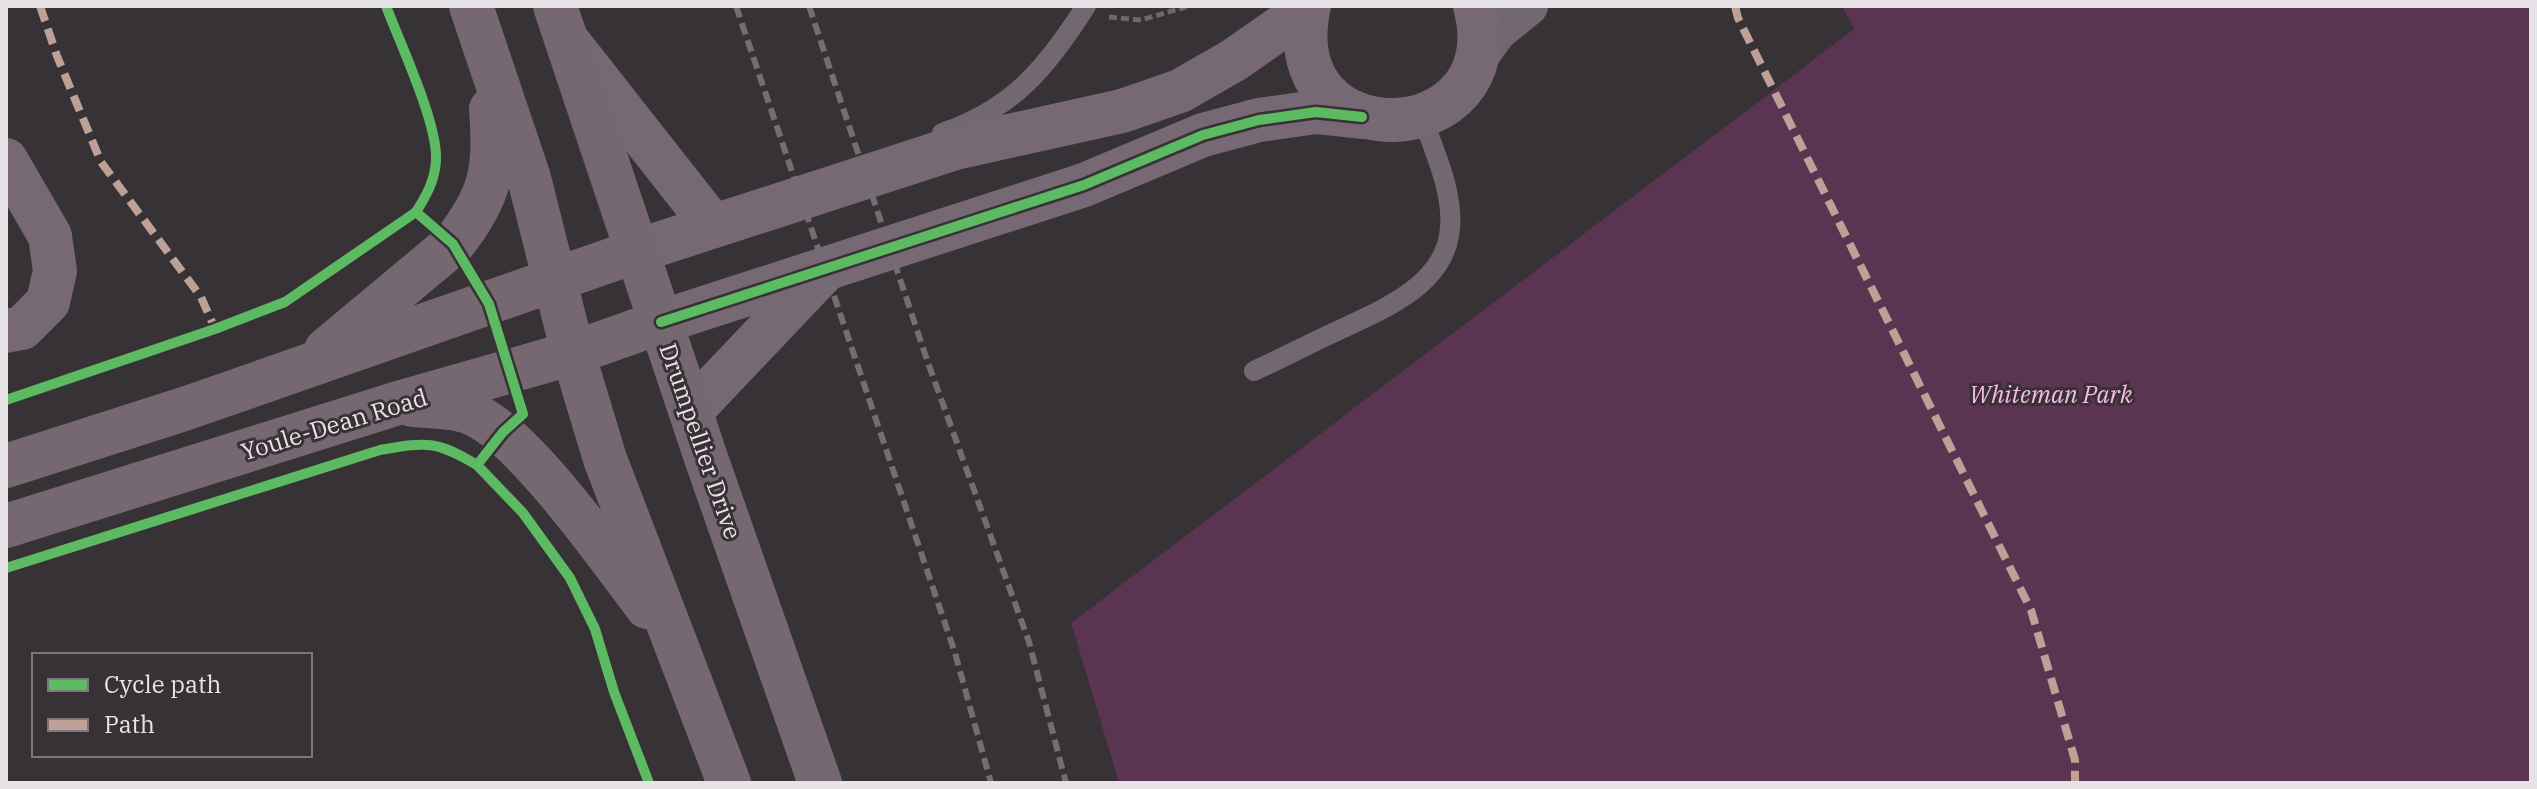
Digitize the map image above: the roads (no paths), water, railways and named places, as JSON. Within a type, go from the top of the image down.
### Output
[{"type":"main road","points":[[471,6],[529,178],[573,353],[605,459],[729,783]]},
{"type":"main road","name":"Drumpellier Drive","points":[[561,22],[820,783]]},
{"type":"main road","points":[[306,367],[453,244],[470,223],[483,200],[493,167],[487,51]]},
{"type":"main road","points":[[6,466],[306,367],[637,251]]},
{"type":"main road","name":"Youle-Dean Road","points":[[6,526],[395,404],[573,353],[661,322]]},
{"type":"main road","points":[[395,404],[468,412],[503,432],[564,501],[676,644]]},
{"type":"street","points":[[637,251],[955,148],[1122,111],[1180,91],[1234,60],[1307,6]]},
{"type":"street","points":[[1307,6],[1304,28],[1307,57],[1318,82],[1337,104],[1362,117]]},
{"type":"street","points":[[1475,6],[1480,27],[1478,57]]},
{"type":"street","points":[[661,322],[1084,185],[1203,135],[1259,120],[1316,112],[1392,122],[1422,117],[1447,103],[1466,82],[1478,57],[1497,31],[1528,6]]},
{"type":"street","points":[[561,22],[713,226]]},
{"type":"street","points":[[6,160],[50,236],[55,271],[48,302],[22,328],[6,331]]},
{"type":"street","points":[[691,411],[824,271]]},
{"type":"lane","points":[[777,205],[898,149],[953,130],[997,108],[1036,76],[1058,51],[1086,6]]},
{"type":"lane","points":[[1254,371],[1393,303],[1421,283],[1441,262],[1449,235],[1449,208],[1441,168],[1422,117]]},
{"type":"railway","points":[[736,6],[955,653],[991,783]]},
{"type":"railway","points":[[809,6],[927,360],[1029,642],[1066,783]]},
{"type":"park label","name":"Whiteman Park","points":[[2051,394]]}]
